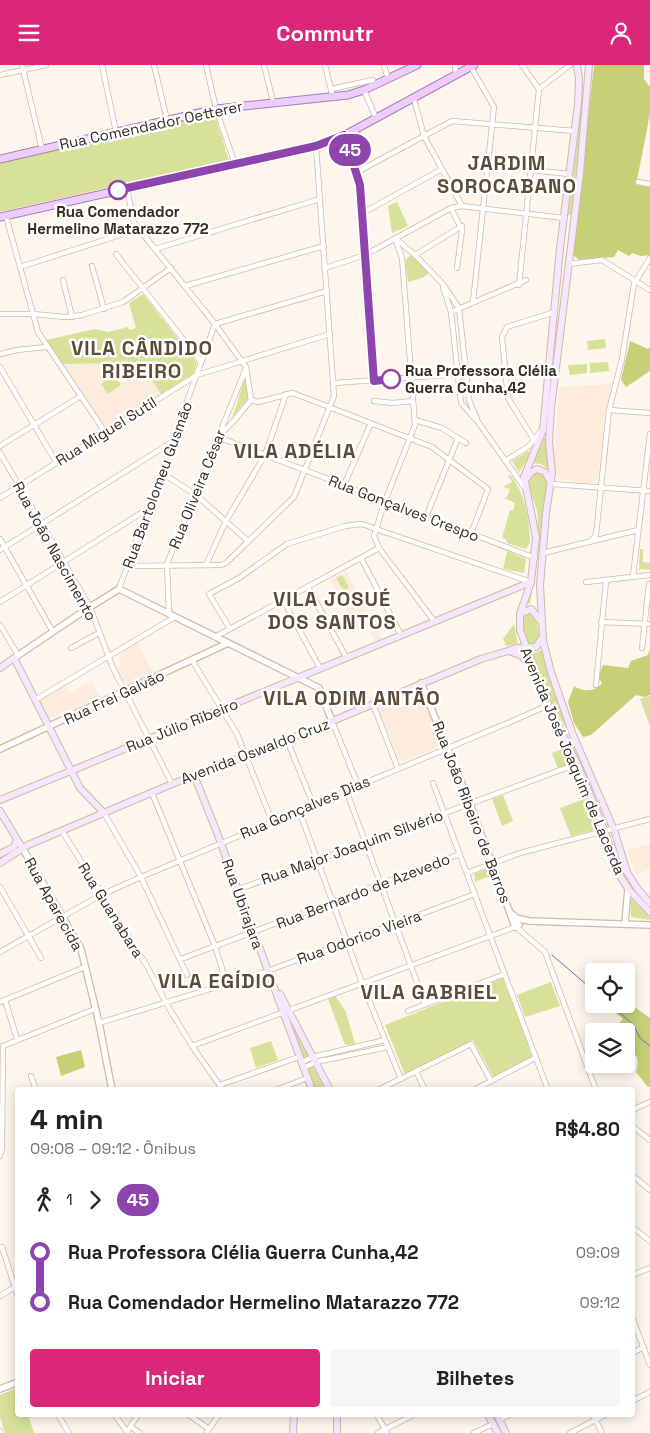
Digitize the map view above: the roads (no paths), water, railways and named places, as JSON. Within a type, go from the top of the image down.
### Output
[{"type":"main road","name":"Rua Comendador Oetterer","points":[[0,159],[216,109],[272,102],[333,98],[364,91],[417,65]]},
{"type":"main road","name":"Avenida José Joaquim de Lacerda","points":[[578,65],[579,79],[575,131],[541,437],[525,471],[524,483],[535,526],[535,558],[531,581],[520,614],[520,631],[532,668],[579,768],[605,832],[618,873],[628,889],[650,912]]},
{"type":"main road","name":"Avenida José Joaquim de Lacerda","points":[[588,65],[584,131],[551,408],[549,442],[552,463],[551,484],[539,603],[542,637],[551,672],[573,735],[614,830],[627,872],[637,888],[650,903]]},
{"type":"main road","points":[[3,216],[316,146],[344,135],[473,66]]},
{"type":"main road","points":[[527,493],[526,478],[534,470],[540,470],[548,475],[551,484]]},
{"type":"main road","name":"Rua Júlio Ribeiro","points":[[0,800],[531,581]]},
{"type":"main road","points":[[520,614],[531,609],[536,613],[541,623]]},
{"type":"main road","name":"Avenida Oswaldo Cruz","points":[[0,863],[23,849],[104,813],[194,775],[287,740],[421,683],[481,659],[525,647],[536,647],[542,637]]},
{"type":"main road","points":[[507,651],[520,655],[532,668]]},
{"type":"main road","points":[[0,668],[16,657],[80,788],[104,813]]},
{"type":"main road","name":"Rua Ubirajara","points":[[194,775],[221,842],[268,971],[286,1011],[301,1063],[311,1087]]},
{"type":"main road","name":"Rua Aparecida","points":[[0,811],[23,849]]},
{"type":"main road","points":[[0,855],[14,847],[17,840]]},
{"type":"main road","points":[[286,1011],[328,1087]]},
{"type":"main road","points":[[293,1433],[294,1417]]},
{"type":"main road","points":[[337,1417],[337,1433]]},
{"type":"main road","points":[[496,1420],[498,1433]]},
{"type":"main road","points":[[496,1420],[506,1433]]},
{"type":"street","points":[[0,75],[22,68],[46,65]]},
{"type":"street","points":[[102,65],[116,132]]},
{"type":"street","points":[[154,65],[167,120]]},
{"type":"street","points":[[206,65],[216,109],[235,164]]},
{"type":"street","points":[[264,65],[272,102]]},
{"type":"street","points":[[325,65],[333,98]]},
{"type":"street","points":[[384,65],[388,79]]},
{"type":"street","points":[[455,65],[456,75]]},
{"type":"street","points":[[519,285],[539,89],[522,65]]},
{"type":"street","points":[[539,89],[570,65]]},
{"type":"street","points":[[473,66],[494,107],[473,302]]},
{"type":"street","points":[[22,68],[42,149]]},
{"type":"street","points":[[331,89],[373,80]]},
{"type":"street","points":[[364,91],[376,118]]},
{"type":"street","points":[[414,99],[424,136],[462,206]]},
{"type":"street","points":[[357,172],[452,121],[575,131]]},
{"type":"street","points":[[344,135],[357,172],[374,381]]},
{"type":"street","points":[[127,566],[167,564],[221,565],[226,563],[289,504],[294,497],[330,407],[334,383],[316,146]]},
{"type":"street","points":[[361,214],[442,169]]},
{"type":"street","points":[[531,170],[569,174]]},
{"type":"street","points":[[638,182],[650,184]]},
{"type":"street","points":[[127,189],[134,223],[215,324],[246,367],[251,400],[233,423],[218,437]]},
{"type":"street","points":[[155,249],[320,199]]},
{"type":"street","points":[[325,268],[364,255],[451,208],[462,206],[564,218]]},
{"type":"street","points":[[451,208],[462,226],[457,268]]},
{"type":"street","points":[[3,216],[20,267],[38,332],[46,347],[105,432]]},
{"type":"street","points":[[415,255],[462,226]]},
{"type":"street","points":[[20,267],[139,229]]},
{"type":"street","points":[[395,238],[415,255],[442,283],[459,308],[469,400],[478,422]]},
{"type":"street","points":[[395,238],[402,257],[414,420],[411,439],[385,501],[374,535],[379,548],[434,621]]},
{"type":"street","points":[[185,286],[324,246]]},
{"type":"street","points":[[116,254],[201,363]]},
{"type":"street","points":[[590,542],[596,535],[609,410],[622,359],[635,281],[650,258]]},
{"type":"street","points":[[568,264],[602,260],[650,290]]},
{"type":"street","points":[[92,265],[104,309]]},
{"type":"street","points":[[0,314],[72,317],[104,309],[123,303],[171,268]]},
{"type":"street","points":[[63,280],[72,317]]},
{"type":"street","points":[[451,312],[519,285],[526,280]]},
{"type":"street","points":[[442,283],[451,312],[461,403],[478,422],[505,461],[518,475],[527,493]]},
{"type":"street","points":[[215,324],[327,291]]},
{"type":"street","points":[[534,440],[508,398],[504,371],[503,331],[507,327],[555,312]]},
{"type":"street","name":"Rua Bartolomeu Gusmão","points":[[119,589],[215,324]]},
{"type":"street","name":"Rua Miguel Sutil","points":[[0,498],[197,375],[330,334]]},
{"type":"street","points":[[0,355],[17,350],[46,347]]},
{"type":"street","points":[[0,367],[56,462]]},
{"type":"street","name":"Rua Oliveira César","points":[[171,617],[167,564],[246,367]]},
{"type":"street","points":[[334,383],[504,371]]},
{"type":"street","points":[[242,378],[246,376],[248,379]]},
{"type":"street","points":[[251,400],[258,402],[293,393],[432,447],[488,489],[471,534]]},
{"type":"street","points":[[206,565],[226,521],[265,455],[286,394]]},
{"type":"street","points":[[0,446],[81,396]]},
{"type":"street","points":[[374,401],[393,403],[414,401]]},
{"type":"street","points":[[609,410],[650,413]]},
{"type":"street","points":[[226,417],[233,423]]},
{"type":"street","points":[[414,420],[430,423],[466,443]]},
{"type":"street","points":[[344,485],[371,423]]},
{"type":"street","points":[[527,429],[536,433],[542,429]]},
{"type":"street","name":"Avenida José Joaquim de Lacerda","points":[[505,461],[529,447],[542,429]]},
{"type":"street","points":[[633,576],[650,434]]},
{"type":"street","name":"Rua Gonçalves Crespo","points":[[218,437],[535,558]]},
{"type":"street","points":[[426,517],[458,438]]},
{"type":"street","points":[[2,549],[172,443]]},
{"type":"street","points":[[162,449],[169,452]]},
{"type":"street","name":"Rua João Nascimento","points":[[0,453],[90,607],[108,657],[172,784]]},
{"type":"street","points":[[162,473],[196,495],[248,541]]},
{"type":"street","points":[[551,484],[650,491]]},
{"type":"street","points":[[0,602],[148,508]]},
{"type":"street","points":[[134,517],[144,519]]},
{"type":"street","points":[[230,629],[209,594],[239,578],[287,544],[345,526],[362,524],[531,581]]},
{"type":"street","points":[[543,553],[638,530]]},
{"type":"street","points":[[596,535],[602,539]]},
{"type":"street","points":[[0,539],[2,549],[26,585],[53,632]]},
{"type":"street","points":[[215,637],[379,548]]},
{"type":"street","points":[[361,558],[401,635]]},
{"type":"street","points":[[586,582],[650,575]]},
{"type":"street","points":[[596,685],[606,581]]},
{"type":"street","points":[[642,648],[647,624],[649,584]]},
{"type":"street","points":[[308,587],[346,657]]},
{"type":"street","points":[[0,625],[16,657],[119,589],[171,617],[318,688],[358,785]]},
{"type":"street","points":[[283,600],[320,668]]},
{"type":"street","points":[[36,700],[171,617]]},
{"type":"street","points":[[602,622],[631,625],[647,624]]},
{"type":"street","points":[[71,648],[99,633]]},
{"type":"street","name":"Rua Frei Galvão","points":[[0,749],[228,643]]},
{"type":"street","points":[[192,661],[233,725],[272,821]]},
{"type":"street","name":"Rua João Ribeiro de Barros","points":[[421,683],[448,747],[516,926],[529,921]]},
{"type":"street","name":"Rua Gonçalves Dias","points":[[0,952],[101,895],[221,842],[542,708],[546,700]]},
{"type":"street","points":[[373,704],[398,769]]},
{"type":"street","points":[[287,740],[313,804]]},
{"type":"street","name":"Rua Major Joaquim Silvério","points":[[237,890],[574,765],[579,768]]},
{"type":"street","points":[[433,783],[547,1087]]},
{"type":"street","points":[[346,790],[425,1004]]},
{"type":"street","points":[[152,793],[215,946],[227,985]]},
{"type":"street","points":[[299,810],[362,983],[401,1079]]},
{"type":"street","points":[[104,813],[141,877],[187,975]]},
{"type":"street","points":[[467,873],[492,863],[650,819]]},
{"type":"street","name":"Rua Guanabara","points":[[62,831],[147,966],[192,1047],[220,1085]]},
{"type":"street","name":"Rua Aparecida","points":[[23,849],[81,949],[99,1023],[111,1087]]},
{"type":"street","name":"Rua Bernardo de Azevedo","points":[[181,959],[460,854]]},
{"type":"street","points":[[0,887],[41,959]]},
{"type":"street","name":"Avenida José Joaquim de Lacerda","points":[[625,923],[628,911],[628,889]]},
{"type":"street","name":"Rua Odorico Vieira","points":[[99,1023],[268,971],[475,894]]},
{"type":"street","name":"Avenida José Joaquim de Lacerda","points":[[628,911],[632,923]]},
{"type":"street","name":"Rua João Ribeiro de Barros","points":[[511,913],[516,918],[529,921],[650,925]]},
{"type":"street","points":[[192,1047],[516,926],[545,952],[595,1087]]},
{"type":"street","points":[[17,1039],[3,1001],[86,967]]},
{"type":"street","points":[[408,1011],[505,974]]},
{"type":"street","points":[[0,1156],[3,1118],[2,1047],[17,1039],[95,1009]]},
{"type":"street","points":[[220,1085],[385,1040]]},
{"type":"street","points":[[384,1087],[471,1044],[491,1081]]},
{"type":"street","points":[[314,1060],[388,1047]]},
{"type":"street","points":[[480,1087],[535,1058]]},
{"type":"street","points":[[416,1071],[424,1087]]},
{"type":"street","points":[[31,1076],[35,1087]]},
{"type":"street","points":[[284,1087],[307,1078]]},
{"type":"street","points":[[635,1109],[650,1102]]},
{"type":"street","points":[[635,1128],[650,1140]]},
{"type":"street","points":[[635,1178],[650,1190]]},
{"type":"street","points":[[635,1229],[650,1241]]},
{"type":"street","points":[[2,1247],[15,1283]]},
{"type":"street","points":[[635,1274],[650,1268]]},
{"type":"street","points":[[0,1296],[15,1287]]},
{"type":"street","points":[[635,1324],[650,1365]]},
{"type":"street","points":[[635,1352],[644,1347]]},
{"type":"street","points":[[0,1389],[15,1383]]},
{"type":"street","points":[[635,1400],[650,1392]]},
{"type":"street","points":[[59,1417],[69,1433]]},
{"type":"street","points":[[116,1417],[127,1433],[137,1417]]},
{"type":"street","points":[[191,1417],[207,1431],[218,1417]]},
{"type":"street","points":[[378,1417],[386,1431]]},
{"type":"street","points":[[378,1433],[386,1431],[410,1417]]},
{"type":"street","points":[[570,1433],[594,1417],[602,1433]]},
{"type":"street","points":[[474,1433],[496,1420]]},
{"type":"street","points":[[131,1427],[140,1433]]},
{"type":"waterway","points":[[552,955],[585,983]]},
{"type":"waterway","points":[[620,1013],[633,1024],[640,1038],[650,1046]]},
{"type":"place","name":"Rua Comendador Hermelino Matarazzo 772","points":[[118,190]]},
{"type":"place","name":"Rua Professora Clélia Guerra Cunha,42","points":[[391,379]]},
{"type":"district","name":"JARDIM SOROCABANO","points":[[507,174]]},
{"type":"district","name":"VILA CÂNDIDO RIBEIRO","points":[[142,360]]},
{"type":"district","name":"VILA ADÉLIA","points":[[295,451]]},
{"type":"district","name":"VILA JOSUÉ DOS SANTOS","points":[[332,610]]},
{"type":"district","name":"VILA ODIM ANTÃO","points":[[352,698]]},
{"type":"district","name":"VILA EGÍDIO","points":[[217,981]]},
{"type":"district","name":"VILA GABRIEL","points":[[429,992]]}]
